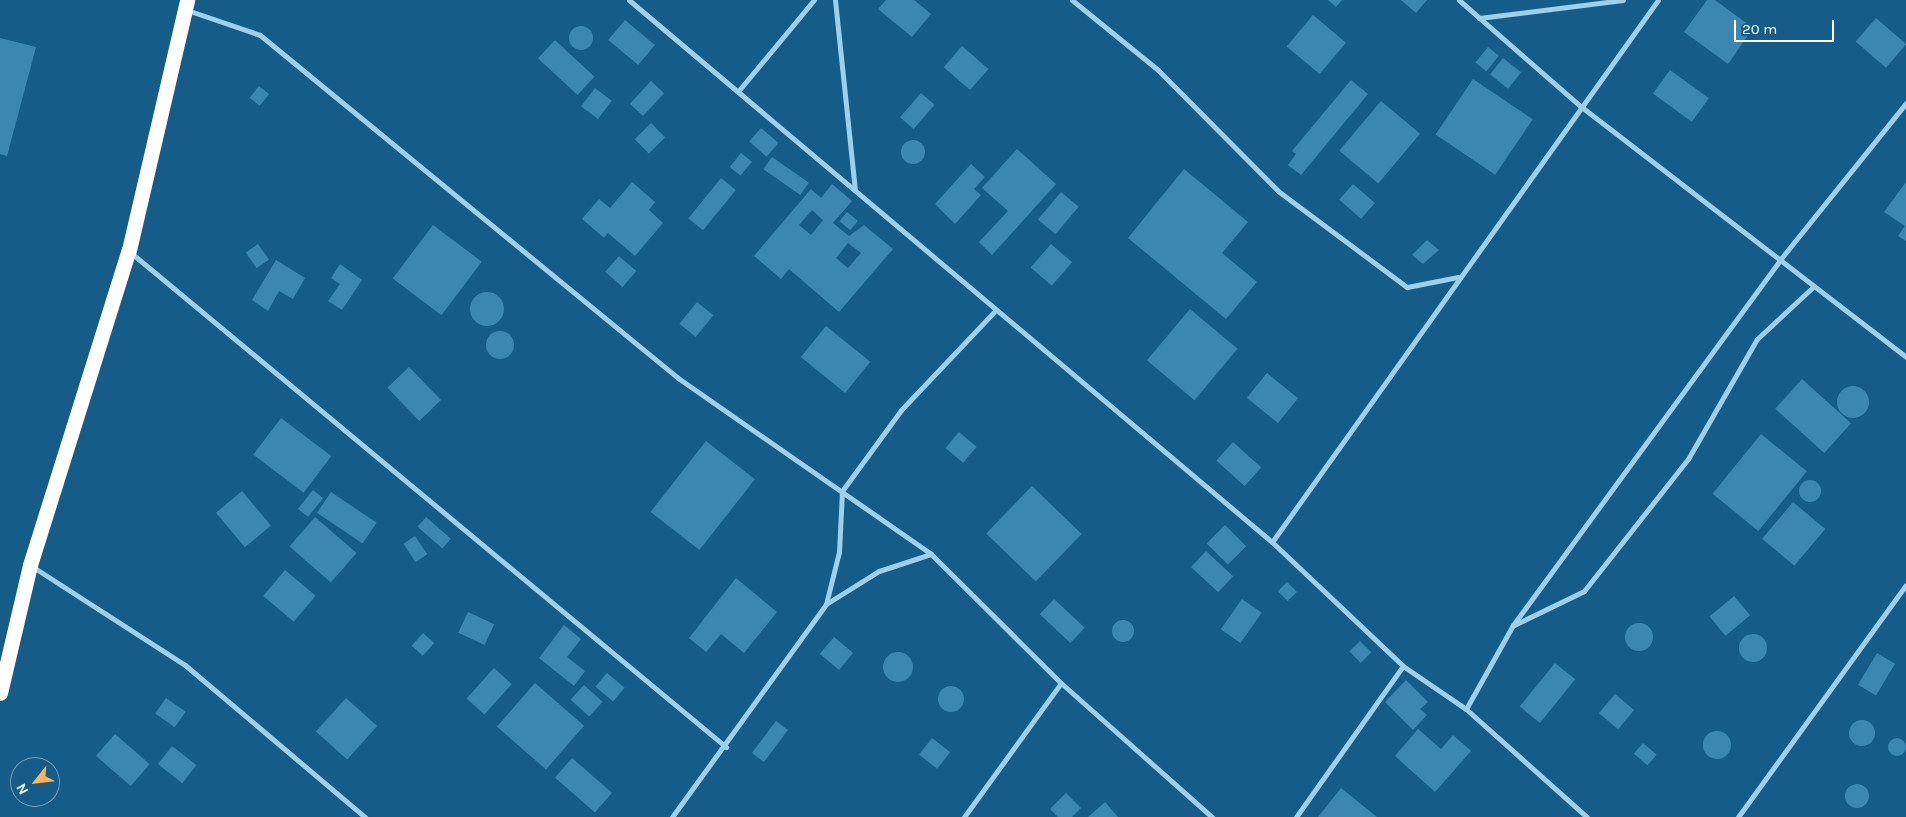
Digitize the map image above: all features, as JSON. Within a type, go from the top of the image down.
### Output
[{"type":"highway","points":[[0,693],[30,565],[129,250],[186,5]]},
{"type":"street","points":[[629,0],[740,89],[994,312],[1272,542],[1403,666],[1466,709],[1586,817]]},
{"type":"street","points":[[740,89],[814,0]]},
{"type":"street","points":[[835,0],[856,191]]},
{"type":"street","points":[[1072,0],[1158,70],[1278,191],[1407,287],[1459,276]]},
{"type":"street","points":[[1459,0],[1579,105],[1906,357]]},
{"type":"street","points":[[1479,18],[1623,0]]},
{"type":"street","points":[[1272,542],[1579,105],[1658,0]]},
{"type":"street","points":[[186,5],[260,35],[678,378],[931,554],[1061,683],[1212,817]]},
{"type":"street","points":[[1466,709],[1513,625],[1779,261],[1906,103]]},
{"type":"street","points":[[129,250],[726,747]]},
{"type":"street","points":[[1513,625],[1584,591],[1688,459],[1757,339],[1813,287]]},
{"type":"street","points":[[672,817],[726,747],[826,604],[839,552],[842,491],[901,410],[994,312]]},
{"type":"street","points":[[826,604],[879,571],[931,554]]},
{"type":"street","points":[[30,565],[185,665],[365,817]]},
{"type":"street","points":[[1738,817],[1906,585]]},
{"type":"street","points":[[1296,817],[1403,666]]},
{"type":"street","points":[[964,817],[1061,683]]},
{"type":"building","points":[[886,0],[914,0],[931,14],[912,37],[878,9]]},
{"type":"building","points":[[1328,0],[1342,0],[1336,7]]},
{"type":"building","points":[[1401,0],[1427,0],[1416,13]]},
{"type":"building","points":[[1707,0],[1715,0],[1753,28],[1728,64],[1684,32]]},
{"type":"building","points":[[1313,15],[1346,43],[1320,74],[1287,46]]},
{"type":"building","points":[[1876,18],[1906,44],[1886,68],[1856,41]]},
{"type":"building","points":[[625,20],[655,45],[638,65],[608,40]]},
{"type":"building","points":[[581,26],[590,29],[593,38],[590,47],[581,50],[572,47],[569,38],[572,29]]},
{"type":"building","points":[[0,38],[36,47],[7,156],[0,154]]},
{"type":"building","points":[[555,40],[594,77],[577,95],[538,58]]},
{"type":"building","points":[[962,46],[988,69],[970,90],[944,67]]},
{"type":"building","points":[[1488,47],[1499,56],[1486,71],[1475,63]]},
{"type":"building","points":[[1503,58],[1521,72],[1508,89],[1490,75]]},
{"type":"building","points":[[1670,70],[1709,98],[1692,122],[1653,93]]},
{"type":"building","points":[[1473,79],[1533,119],[1495,175],[1436,135]]},
{"type":"building","points":[[1351,80],[1368,94],[1301,175],[1288,165],[1296,154],[1292,151]]},
{"type":"building","points":[[651,81],[664,93],[643,116],[630,104]]},
{"type":"building","points":[[259,86],[269,94],[260,106],[250,98]]},
{"type":"building","points":[[595,88],[612,101],[598,119],[581,106]]},
{"type":"building","points":[[921,93],[935,105],[914,129],[900,117]]},
{"type":"building","points":[[1381,101],[1420,134],[1378,184],[1339,151]]},
{"type":"building","points":[[651,123],[665,137],[649,153],[635,139]]},
{"type":"building","points":[[761,128],[778,143],[767,157],[749,142]]},
{"type":"building","points":[[913,140],[918,141],[924,147],[924,157],[918,163],[913,164],[908,163],[902,157],[901,152],[902,147],[908,141]]},
{"type":"building","points":[[1017,149],[1056,184],[992,255],[979,242],[1008,211],[982,188]]},
{"type":"building","points":[[741,153],[752,162],[741,176],[730,167]]},
{"type":"building","points":[[772,157],[809,183],[800,195],[763,169]]},
{"type":"building","points":[[971,164],[985,177],[974,189],[981,195],[955,224],[935,204]]},
{"type":"building","points":[[1184,169],[1248,222],[1222,253],[1257,282],[1226,319],[1128,238]]},
{"type":"building","points":[[721,178],[736,190],[703,230],[688,218]]},
{"type":"building","points":[[632,182],[655,202],[649,210],[663,223],[635,256],[608,233],[604,238],[582,219],[599,199],[610,208]]},
{"type":"building","points":[[1906,182],[1906,241],[1898,236],[1905,226],[1884,212]]},
{"type":"building","points":[[832,184],[852,201],[833,223],[849,236],[864,225],[893,249],[839,312],[789,269],[781,279],[754,256],[811,189],[821,198]],"holes":[[[812,210],[823,220],[811,235],[799,225]],[[848,243],[861,253],[848,268],[836,258]]]},
{"type":"building","points":[[1353,184],[1375,203],[1361,219],[1339,200]]},
{"type":"building","points":[[1061,192],[1079,207],[1055,234],[1038,220]]},
{"type":"building","points":[[847,212],[858,221],[850,230],[839,221]]},
{"type":"building","points":[[433,225],[482,262],[441,315],[393,279]]},
{"type":"building","points":[[1427,240],[1439,250],[1423,264],[1412,255]]},
{"type":"building","points":[[258,244],[269,260],[257,268],[246,253]]},
{"type":"building","points":[[1051,244],[1072,262],[1052,286],[1031,267]]},
{"type":"building","points":[[619,256],[636,271],[623,287],[605,272]]},
{"type":"building","points":[[276,260],[305,278],[293,299],[279,291],[268,311],[252,300]]},
{"type":"building","points":[[340,264],[362,280],[342,310],[328,301],[340,284],[331,278]]},
{"type":"building","points":[[487,292],[499,297],[504,309],[499,321],[487,326],[475,321],[470,309],[475,297]]},
{"type":"building","points":[[697,302],[713,315],[696,337],[679,324]]},
{"type":"building","points":[[1190,309],[1237,349],[1194,400],[1147,360]]},
{"type":"building","points":[[826,326],[870,362],[845,393],[801,357]]},
{"type":"building","points":[[500,331],[510,335],[514,345],[510,355],[500,359],[490,355],[486,345],[490,335]]},
{"type":"building","points":[[409,367],[441,400],[419,421],[387,388]]},
{"type":"building","points":[[1267,373],[1298,398],[1278,423],[1247,398]]},
{"type":"building","points":[[1802,379],[1851,423],[1824,453],[1775,409]]},
{"type":"building","points":[[1853,386],[1859,387],[1864,391],[1868,396],[1868,408],[1864,413],[1859,417],[1853,418],[1847,417],[1842,413],[1838,408],[1837,402],[1838,396],[1842,391],[1847,387]]},
{"type":"building","points":[[281,418],[331,456],[304,493],[253,455]]},
{"type":"building","points":[[959,432],[977,447],[963,463],[946,448]]},
{"type":"building","points":[[1761,434],[1807,471],[1758,531],[1713,494]]},
{"type":"building","points":[[706,441],[755,479],[699,550],[651,512]]},
{"type":"building","points":[[1233,442],[1261,467],[1245,486],[1216,461]]},
{"type":"building","points":[[1810,480],[1820,487],[1821,491],[1814,501],[1810,502],[1800,495],[1799,491],[1806,481]]},
{"type":"building","points":[[1032,486],[1082,534],[1036,581],[986,533]]},
{"type":"building","points":[[313,490],[323,498],[308,517],[298,509]]},
{"type":"building","points":[[242,491],[271,525],[245,547],[216,513]]},
{"type":"building","points":[[331,492],[377,523],[363,543],[317,513]]},
{"type":"building","points":[[1793,502],[1825,529],[1794,566],[1762,539]]},
{"type":"building","points":[[315,517],[357,553],[331,583],[289,546]]},
{"type":"building","points":[[426,517],[451,539],[442,548],[417,527]]},
{"type":"building","points":[[1225,525],[1246,546],[1228,565],[1207,543]]},
{"type":"building","points":[[415,536],[427,554],[416,562],[403,544]]},
{"type":"building","points":[[1206,551],[1233,576],[1218,592],[1191,567]]},
{"type":"building","points":[[285,570],[316,596],[294,622],[263,596]]},
{"type":"building","points":[[736,578],[777,612],[744,653],[721,634],[706,652],[689,638]]},
{"type":"building","points":[[1287,582],[1297,592],[1288,601],[1278,591]]},
{"type":"building","points":[[1734,596],[1750,615],[1726,636],[1709,617]]},
{"type":"building","points":[[1054,599],[1085,628],[1070,643],[1040,614]]},
{"type":"building","points":[[1242,599],[1262,613],[1240,643],[1221,629]]},
{"type":"building","points":[[468,612],[494,624],[485,645],[458,633]]},
{"type":"building","points":[[1119,620],[1127,620],[1134,627],[1134,635],[1127,642],[1119,642],[1112,635],[1112,627]]},
{"type":"building","points":[[1639,623],[1649,627],[1653,637],[1649,647],[1639,651],[1629,647],[1625,637],[1629,627]]},
{"type":"building","points":[[564,625],[581,639],[567,657],[585,671],[574,686],[539,658]]},
{"type":"building","points":[[423,633],[434,643],[423,656],[412,646]]},
{"type":"building","points":[[1753,634],[1763,638],[1767,648],[1763,658],[1753,662],[1743,658],[1739,648],[1743,638]]},
{"type":"building","points":[[834,637],[853,653],[839,670],[820,654]]},
{"type":"building","points":[[1360,641],[1371,652],[1361,663],[1349,652]]},
{"type":"building","points":[[898,652],[904,653],[912,661],[912,673],[904,681],[898,682],[892,681],[884,673],[883,667],[884,661],[892,653]]},
{"type":"building","points":[[1877,653],[1895,664],[1876,696],[1858,685]]},
{"type":"building","points":[[1555,663],[1575,679],[1540,723],[1520,707]]},
{"type":"building","points":[[494,668],[512,684],[484,715],[467,698]]},
{"type":"building","points":[[607,673],[625,688],[613,702],[595,687]]},
{"type":"building","points":[[1406,680],[1428,702],[1420,709],[1427,715],[1413,730],[1385,702]]},
{"type":"building","points":[[535,683],[584,726],[546,769],[497,727]]},
{"type":"building","points":[[584,685],[603,702],[589,717],[571,700]]},
{"type":"building","points":[[951,686],[960,690],[964,699],[960,708],[951,712],[942,708],[938,699],[942,690]]},
{"type":"building","points":[[1615,694],[1634,710],[1618,729],[1599,713]]},
{"type":"building","points":[[166,698],[186,712],[175,727],[155,714]]},
{"type":"building","points":[[346,698],[377,726],[347,760],[316,731]]},
{"type":"building","points":[[1862,720],[1872,723],[1875,733],[1872,743],[1862,746],[1852,743],[1849,733],[1852,723]]},
{"type":"building","points":[[776,721],[788,730],[764,762],[752,753]]},
{"type":"building","points":[[1418,729],[1441,749],[1453,735],[1471,751],[1435,792],[1395,756]]},
{"type":"building","points":[[1717,731],[1727,735],[1731,745],[1727,755],[1717,759],[1707,755],[1703,745],[1707,735]]},
{"type":"building","points":[[115,734],[150,764],[131,786],[96,756]]},
{"type":"building","points":[[932,738],[950,752],[937,769],[919,755]]},
{"type":"building","points":[[1897,738],[1903,741],[1906,747],[1903,753],[1897,756],[1891,753],[1888,747],[1891,741]]},
{"type":"building","points":[[1643,743],[1657,755],[1647,765],[1634,754]]},
{"type":"building","points":[[172,746],[196,765],[182,783],[158,764]]},
{"type":"building","points":[[572,758],[612,793],[595,812],[555,778]]},
{"type":"building","points":[[1857,784],[1865,788],[1869,796],[1865,804],[1857,808],[1849,804],[1845,796],[1849,788]]},
{"type":"building","points":[[1341,788],[1377,817],[1318,817]]},
{"type":"building","points":[[1066,793],[1081,808],[1072,817],[1058,817],[1050,809]]},
{"type":"building","points":[[1105,802],[1118,817],[1088,817]]}]
